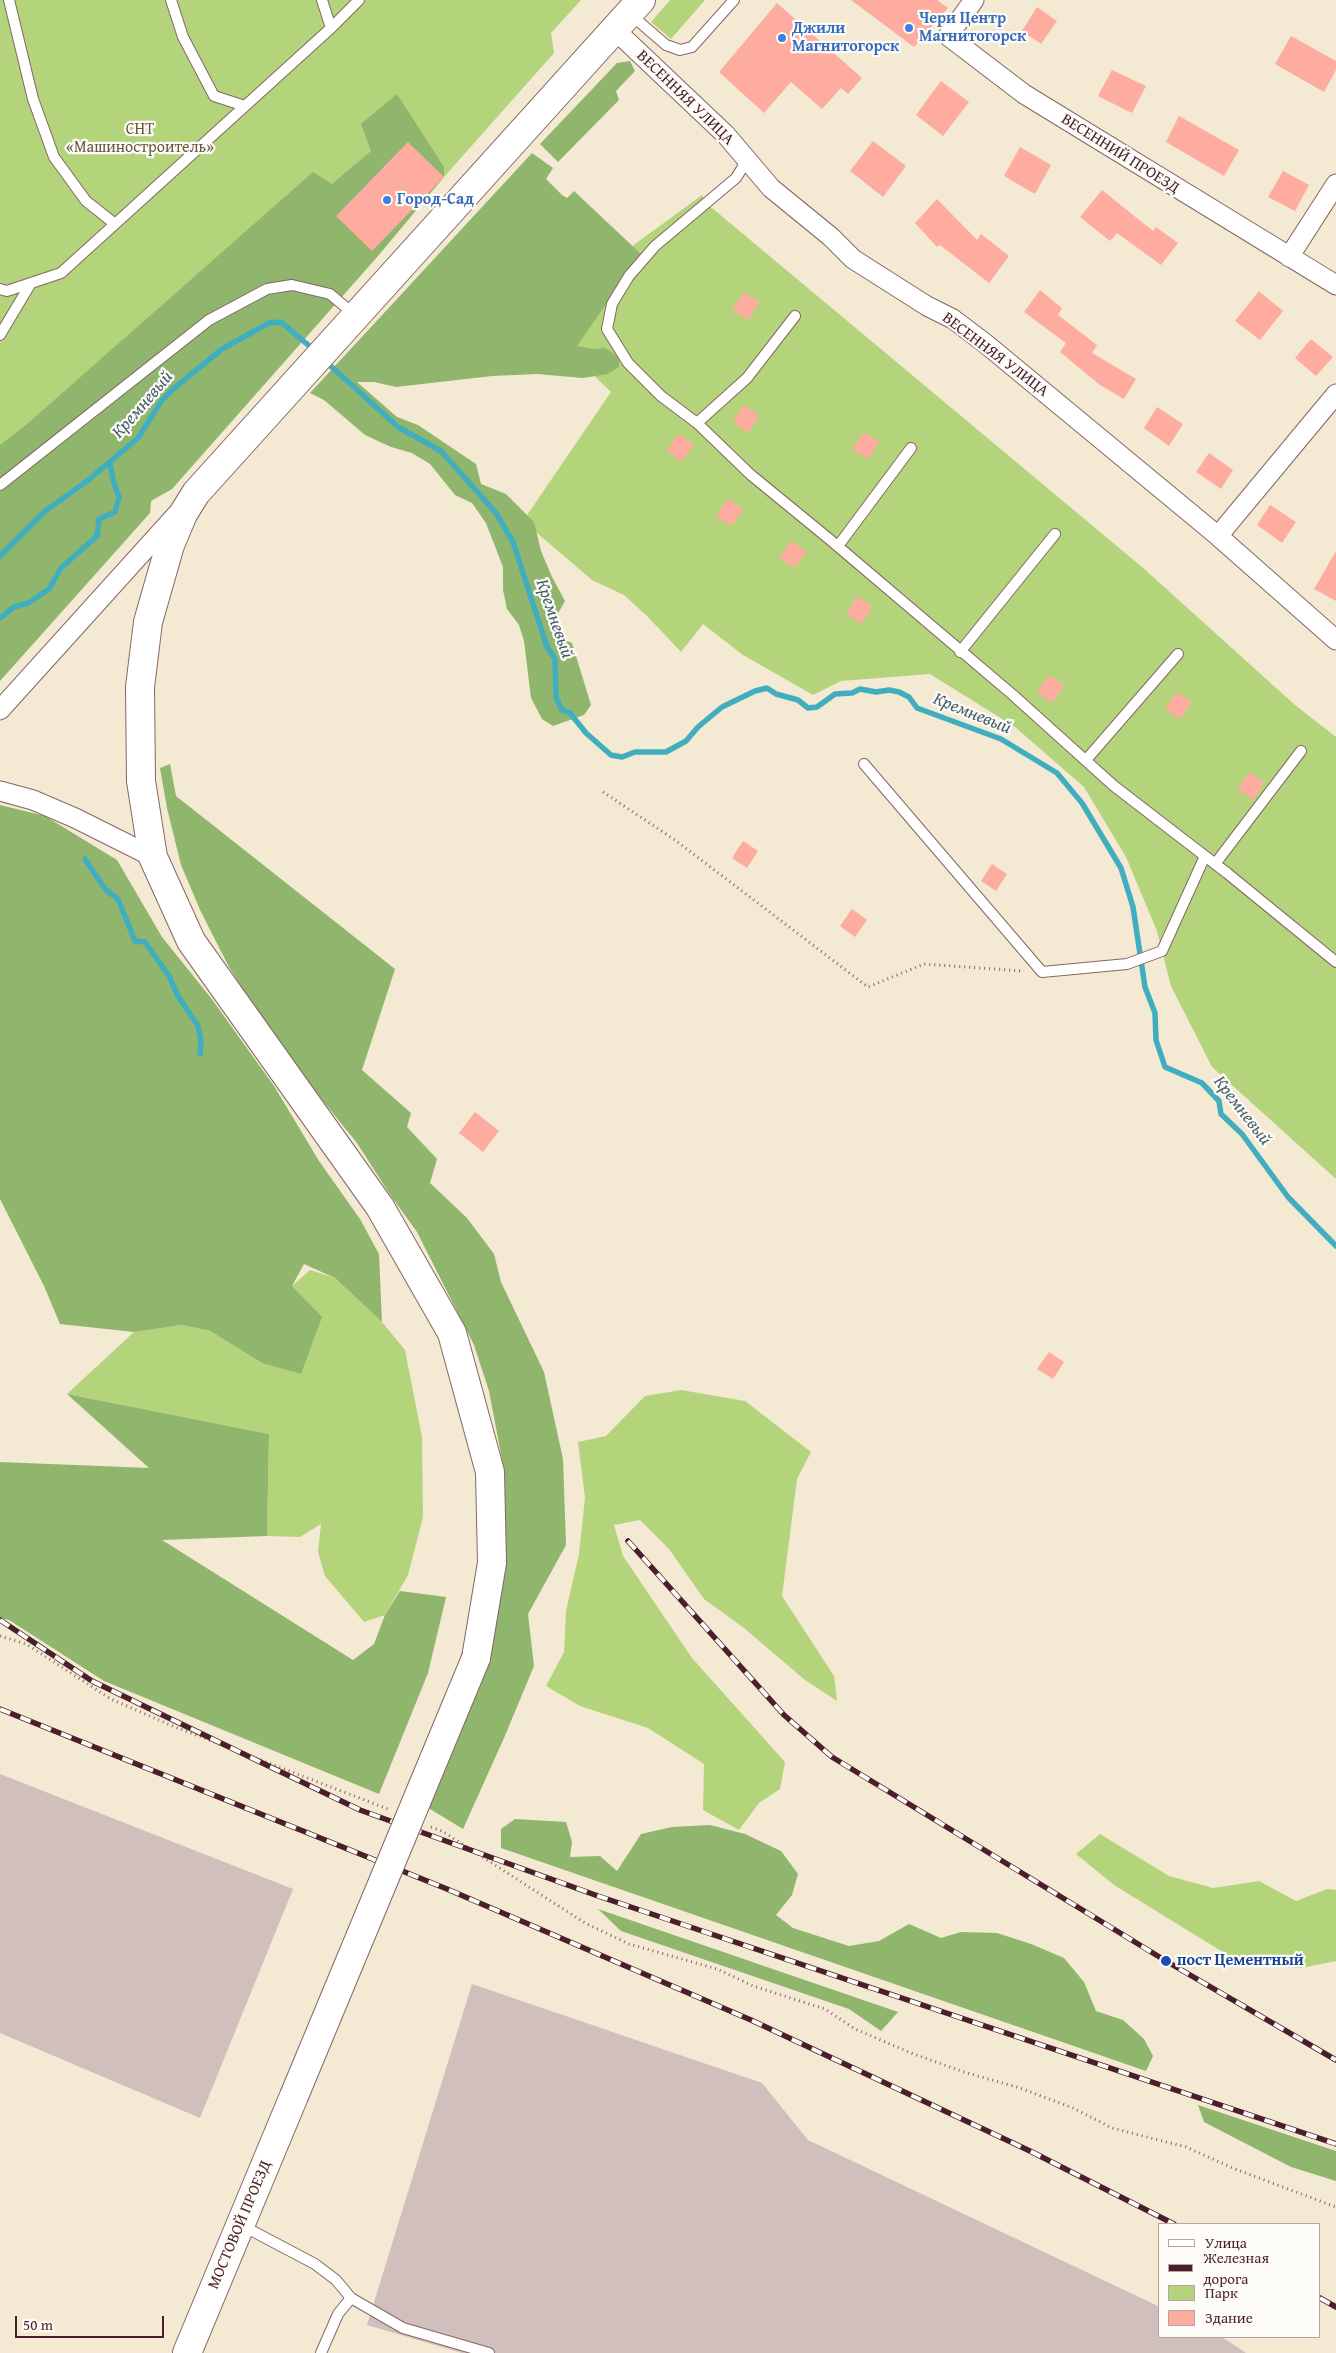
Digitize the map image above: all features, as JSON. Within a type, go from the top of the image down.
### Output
[{"type":"main road","name":"МОСТОВОЙ ПРОЕЗД","points":[[187,2353],[476,1658],[492,1564],[490,1472],[452,1333],[380,1207],[191,941],[153,857],[140,781],[140,687],[148,622],[167,554],[183,514],[196,493],[628,14]]},
{"type":"street","name":"ВЕСЕННИЙ ПРОЕЗД","points":[[974,0],[948,36],[1024,94],[1336,286]]},
{"type":"street","name":"ВЕСЕННЯЯ УЛИЦА","points":[[628,14],[770,188],[832,237],[853,259],[927,306],[953,319],[986,344],[1218,536],[1336,640]]},
{"type":"street","points":[[1288,257],[1336,184]]},
{"type":"street","points":[[1218,536],[1336,394]]},
{"type":"street","points":[[0,710],[196,493]]},
{"type":"street","points":[[0,791],[33,800],[75,818],[153,857]]},
{"type":"lane","points":[[9,0],[33,99],[54,156],[86,201],[116,224]]},
{"type":"lane","points":[[171,0],[183,37],[214,96],[245,106]]},
{"type":"lane","points":[[322,0],[331,28]]},
{"type":"lane","points":[[0,290],[7,291],[61,273],[331,28],[359,0]]},
{"type":"lane","points":[[628,14],[666,45],[680,50],[692,47],[734,0]]},
{"type":"lane","points":[[747,160],[736,178],[655,246],[629,276],[612,304],[607,329],[628,363],[661,396],[697,423],[751,475],[838,546],[960,652],[1013,695],[1114,786],[1215,864],[1336,962]]},
{"type":"lane","points":[[0,335],[30,283]]},
{"type":"lane","points":[[0,486],[209,320],[267,289],[292,286],[330,294],[350,322]]},
{"type":"lane","points":[[697,423],[747,378],[795,316]]},
{"type":"lane","points":[[838,546],[911,448]]},
{"type":"lane","points":[[960,652],[1055,534]]},
{"type":"lane","points":[[1086,760],[1178,654]]},
{"type":"lane","points":[[1215,864],[1301,751]]},
{"type":"lane","points":[[864,764],[1042,972],[1127,964],[1162,951],[1204,856]]},
{"type":"lane","points":[[240,2224],[315,2264],[336,2280],[351,2298],[403,2328],[489,2353]]},
{"type":"lane","points":[[321,2353],[338,2314],[351,2298]]},
{"type":"path","points":[[603,792],[675,840],[868,987],[924,964],[1042,972]]},
{"type":"path","points":[[0,1636],[26,1644],[111,1700],[170,1725],[390,1810]]},
{"type":"path","points":[[425,1824],[442,1832],[586,1923],[629,1944],[717,1969],[753,1986],[825,2009],[855,2029],[911,2053],[964,2072],[1020,2088],[1073,2108],[1112,2128],[1186,2146],[1235,2170],[1336,2207]]},
{"type":"shaded area","points":[[0,1774],[293,1889],[200,2118],[0,2033]]},
{"type":"shaded area","points":[[472,1984],[762,2083],[808,2140],[1158,2306],[1158,2338],[1224,2338],[1246,2353],[462,2353],[367,2325]]},
{"type":"green space","name":"СНТ «Машиностроитель»","points":[[0,0],[581,0],[551,33],[554,53],[444,177],[0,448]]},
{"type":"green space","points":[[670,0],[705,0],[671,39],[651,22]]},
{"type":"green space","points":[[630,61],[635,71],[616,91],[619,100],[558,162],[540,144],[617,63]]},
{"type":"green space","points":[[397,94],[444,167],[444,177],[378,256],[172,489],[151,501],[150,513],[0,681],[0,445],[26,425],[313,172],[332,184],[371,151],[361,124]]},
{"type":"green space","points":[[532,153],[553,168],[546,179],[562,195],[567,198],[574,191],[641,254],[577,346],[593,349],[605,348],[619,357],[619,367],[608,374],[583,378],[537,374],[492,376],[396,387],[374,382],[357,382],[397,417],[418,425],[476,464],[481,484],[506,494],[534,522],[541,551],[565,601],[556,617],[552,634],[572,643],[591,705],[584,715],[553,726],[542,719],[531,698],[524,641],[519,625],[507,609],[503,590],[503,567],[486,523],[472,503],[455,495],[430,464],[412,453],[391,447],[365,435],[324,400],[310,393]]},
{"type":"green space","points":[[702,195],[706,203],[1142,567],[1295,705],[1336,737],[1336,1179],[1212,1067],[1171,986],[1157,931],[1126,857],[1084,787],[1015,727],[930,674],[841,681],[813,695],[743,655],[703,624],[681,652],[624,595],[592,580],[523,521],[611,392],[564,347],[631,247]]},
{"type":"green space","points":[[170,764],[176,796],[395,969],[362,1070],[411,1113],[407,1127],[437,1159],[430,1183],[467,1218],[494,1254],[501,1282],[544,1372],[563,1459],[566,1545],[528,1614],[534,1666],[463,1829],[425,1806],[505,1523],[504,1470],[489,1391],[474,1345],[417,1232],[357,1143],[323,1101],[260,1016],[229,967],[201,912],[181,865],[167,808],[160,768]]},
{"type":"green space","points":[[0,805],[45,816],[117,860],[162,937],[211,998],[274,1086],[319,1161],[360,1219],[379,1254],[382,1322],[335,1278],[304,1264],[292,1286],[322,1317],[301,1374],[262,1363],[210,1331],[182,1325],[134,1332],[60,1324],[44,1286],[0,1199]]},
{"type":"green space","points":[[310,1270],[335,1278],[382,1322],[405,1350],[422,1437],[423,1517],[408,1575],[385,1615],[364,1622],[325,1576],[318,1552],[321,1524],[300,1537],[267,1536],[269,1434],[67,1394],[134,1332],[182,1325],[210,1331],[262,1363],[292,1286]]},
{"type":"green space","points":[[681,1390],[745,1401],[811,1452],[797,1479],[782,1596],[834,1676],[837,1701],[805,1680],[744,1628],[704,1599],[669,1549],[640,1520],[614,1525],[623,1556],[692,1658],[785,1762],[780,1789],[759,1803],[739,1830],[703,1810],[704,1764],[648,1728],[580,1706],[546,1686],[564,1652],[566,1611],[579,1554],[585,1498],[578,1442],[606,1436],[645,1396]]},
{"type":"green space","points":[[67,1394],[269,1434],[267,1536],[162,1540],[353,1660],[374,1644],[385,1615],[400,1591],[446,1597],[428,1673],[379,1794],[104,1681],[9,1620],[0,1618],[0,1462],[149,1468]]},
{"type":"green space","points":[[515,1819],[566,1822],[572,1842],[570,1857],[600,1856],[617,1871],[641,1834],[672,1827],[710,1825],[745,1834],[781,1851],[798,1874],[792,1895],[776,1915],[793,1928],[849,1946],[879,1941],[909,1924],[941,1938],[961,1932],[997,1933],[1031,1944],[1064,1958],[1084,1982],[1096,2011],[1123,2020],[1144,2039],[1153,2056],[1146,2071],[501,1848],[501,1829]]},
{"type":"green space","points":[[1100,1834],[1169,1876],[1213,1888],[1259,1881],[1296,1901],[1327,1889],[1336,1890],[1336,1961],[1301,1968],[1244,1965],[1114,1885],[1076,1854]]},
{"type":"green space","points":[[598,1909],[898,2012],[881,2031],[849,2009],[621,1931]]},
{"type":"green space","points":[[1198,2105],[1336,2151],[1336,2181],[1291,2167],[1204,2122]]},
{"type":"building","name":"Чери Центр Магнитогорск","points":[[851,0],[937,0],[948,8],[914,47]]},
{"type":"building","name":"Джили Магнитогорск","points":[[777,3],[862,78],[848,94],[841,88],[822,109],[791,82],[764,113],[719,72]]},
{"type":"building","points":[[1037,7],[1057,21],[1041,44],[1022,31]]},
{"type":"building","points":[[1291,36],[1336,61],[1336,70],[1324,92],[1275,64]]},
{"type":"building","points":[[1112,70],[1146,86],[1132,113],[1098,96]]},
{"type":"building","points":[[941,81],[969,102],[943,136],[916,115]]},
{"type":"building","points":[[1179,116],[1239,150],[1224,176],[1166,142]]},
{"type":"building","points":[[873,141],[906,166],[883,197],[850,171]]},
{"type":"building","name":"Город-Сад","points":[[408,142],[444,177],[372,251],[336,216]]},
{"type":"building","points":[[1020,147],[1051,165],[1035,194],[1004,176]]},
{"type":"building","points":[[1283,171],[1309,185],[1295,211],[1268,197]]},
{"type":"building","points":[[1102,190],[1153,231],[1156,227],[1178,243],[1161,265],[1117,233],[1110,241],[1080,217]]},
{"type":"building","points":[[937,199],[977,240],[981,234],[1009,256],[989,283],[940,245],[937,247],[915,223]]},
{"type":"building","points":[[1040,290],[1062,308],[1058,315],[1097,345],[1092,353],[1136,379],[1124,399],[1100,385],[1060,352],[1066,343],[1024,312]]},
{"type":"building","points":[[1259,291],[1283,311],[1260,340],[1235,321]]},
{"type":"building","points":[[744,292],[759,302],[748,320],[732,309]]},
{"type":"building","points":[[1311,339],[1333,357],[1316,376],[1295,358]]},
{"type":"building","points":[[744,405],[759,416],[748,433],[733,422]]},
{"type":"building","points":[[1157,407],[1183,424],[1169,446],[1144,428]]},
{"type":"building","points":[[864,432],[879,442],[868,459],[852,449]]},
{"type":"building","points":[[678,434],[694,444],[682,462],[667,451]]},
{"type":"building","points":[[1209,453],[1233,470],[1221,489],[1196,472]]},
{"type":"building","points":[[728,499],[743,509],[731,526],[716,516]]},
{"type":"building","points":[[1270,505],[1296,522],[1282,543],[1257,525]]},
{"type":"building","points":[[791,541],[806,551],[795,568],[779,558]]},
{"type":"building","points":[[1336,551],[1336,601],[1314,589]]},
{"type":"building","points":[[858,596],[872,607],[861,624],[846,613]]},
{"type":"building","points":[[1049,675],[1064,685],[1052,703],[1037,692]]},
{"type":"building","points":[[1177,692],[1192,702],[1180,719],[1165,709]]},
{"type":"building","points":[[1249,772],[1264,783],[1253,800],[1238,789]]},
{"type":"building","points":[[743,841],[758,851],[747,868],[732,858]]},
{"type":"building","points":[[992,864],[1007,874],[996,891],[981,881]]},
{"type":"building","points":[[852,909],[867,920],[855,937],[840,926]]},
{"type":"building","points":[[475,1112],[499,1131],[483,1152],[459,1133]]},
{"type":"building","points":[[1049,1352],[1064,1362],[1053,1379],[1037,1369]]},
{"type":"waterway","name":"Кремневый","points":[[0,556],[44,512],[87,481],[138,438],[162,400],[222,349],[269,323],[281,322],[314,350]]},
{"type":"waterway","name":"Кремневый","points":[[324,360],[398,427],[441,451],[496,513],[513,542],[547,647],[555,659],[556,697],[562,710],[570,713],[586,733],[611,755],[622,757],[635,752],[666,752],[686,741],[698,727],[722,707],[755,691],[767,688],[776,694],[798,700],[808,708],[817,707],[835,694],[852,693],[860,689],[876,692],[889,690],[909,697],[917,708],[1001,739],[1057,773],[1082,803],[1121,868],[1133,907],[1145,987],[1155,1013],[1156,1040],[1165,1067],[1202,1083],[1219,1101],[1221,1114],[1242,1134],[1288,1197],[1336,1246]]},
{"type":"waterway","points":[[0,618],[14,607],[28,603],[49,589],[61,568],[97,536],[99,519],[115,512],[119,497],[113,480],[110,462]]},
{"type":"waterway","points":[[85,859],[105,889],[118,899],[135,941],[145,942],[169,976],[178,996],[198,1026],[201,1041],[200,1054]]},
{"type":"railway","points":[[628,1541],[784,1715],[832,1757],[1166,1961],[1336,2060]]},
{"type":"railway","points":[[0,1620],[92,1681],[360,1810],[598,1896],[1336,2144]]},
{"type":"railway","points":[[0,1709],[447,1889],[751,2020],[1030,2151],[1172,2223]]},
{"type":"railway","points":[[1321,2299],[1336,2307]]},
{"type":"place","name":"Чери Центр Магнитогорск","points":[[909,28]]},
{"type":"place","name":"Джили Магнитогорск","points":[[782,38]]},
{"type":"place","name":"Город-Сад","points":[[387,200]]},
{"type":"place","name":"пост Цементный","points":[[1166,1961]]}]
